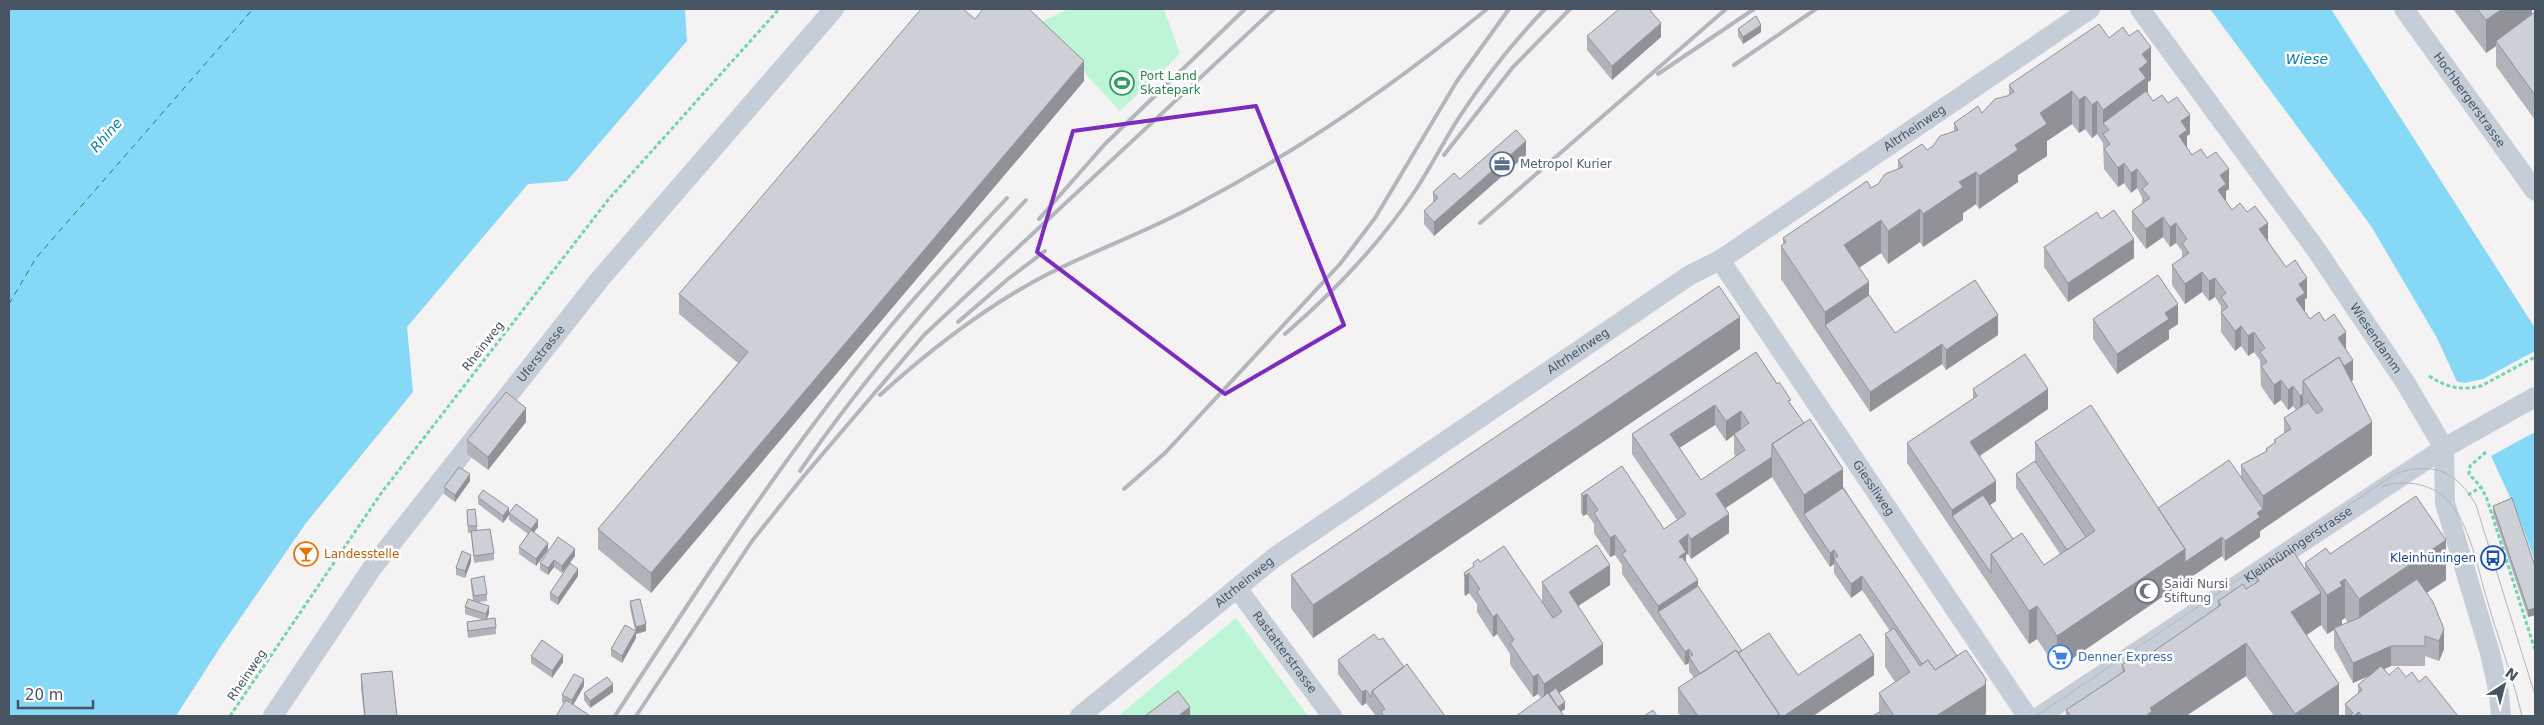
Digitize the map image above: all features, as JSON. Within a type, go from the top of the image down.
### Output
[{"type":"street","name":"Uferstrasse","points":[[273,716],[372,568],[600,279],[834,9]]},
{"type":"street","name":"Altrheinweg","points":[[1080,716],[1274,557],[1690,275],[1720,260],[2090,9]]},
{"type":"street","name":"Wiesendamm","points":[[2140,9],[2315,248],[2405,382],[2444,448],[2445,503],[2490,652],[2499,694],[2501,716]]},
{"type":"street","name":"Hochbergerstrasse","points":[[2404,9],[2535,191]]},
{"type":"street","name":"Giessliweg","points":[[1720,260],[2027,716]]},
{"type":"street","name":"Kleinhüningerstrasse","points":[[2040,716],[2444,448],[2535,397]]},
{"type":"street","name":"Rastatterstrasse","points":[[1237,588],[1332,716]]},
{"type":"path","name":"Rheinweg","points":[[230,716],[382,492],[608,200],[779,9]]},
{"type":"path","points":[[2442,384],[2460,389],[2481,386],[2535,357]]},
{"type":"path","points":[[2488,450],[2470,466],[2469,474],[2481,487],[2487,499],[2535,650]]},
{"type":"highlighted area","points":[[1256,106],[1344,325],[1225,394],[1037,252],[1073,131]]},
{"type":"green space","name":"Port Land Skatepark","points":[[1069,9],[1164,9],[1180,54],[1120,111],[1038,23]]},
{"type":"green space","points":[[1236,618],[1308,716],[1118,716]]},
{"type":"water","name":"Rhine","points":[[9,9],[685,9],[687,41],[567,181],[528,184],[407,327],[413,392],[306,523],[221,646],[176,716],[9,716]]},
{"type":"water","name":"Wiese","points":[[2210,9],[2331,9],[2535,328],[2535,561],[2519,517],[2437,338],[2371,226]]},
{"type":"pier","points":[[2535,351],[2535,432],[2491,456],[2478,436],[2453,381],[2465,383],[2483,379]]},
{"type":"building","points":[[921,9],[963,9],[975,19],[983,9],[1029,9],[1084,61],[651,573],[598,529],[748,352],[679,294]]},
{"type":"building","points":[[1619,9],[1649,9],[1661,23],[1612,66],[1587,36]]},
{"type":"building","points":[[2477,9],[2502,9],[2486,20]]},
{"type":"building","points":[[2535,12],[2535,95],[2496,41]]},
{"type":"building","points":[[1756,16],[1761,25],[1743,37],[1738,29]]},
{"type":"building","points":[[2099,24],[2109,38],[2123,27],[2129,36],[2138,30],[2151,47],[2142,54],[2148,62],[2139,69],[2146,78],[2103,110],[2097,101],[2092,105],[2085,96],[2079,100],[2072,91],[2040,113],[2047,124],[2015,145],[2018,150],[1979,176],[1976,172],[1959,182],[1963,187],[1923,214],[1920,209],[1888,231],[1881,220],[1844,245],[1869,282],[1825,312],[1781,246],[1786,242],[1783,238],[1867,181],[1871,188],[1878,184],[1885,174],[1903,167],[1898,160],[1922,144],[1927,150],[1933,146],[1940,136],[1958,130],[1954,123],[1978,106],[1982,113],[1995,99],[2014,92],[2009,85]]},
{"type":"building","points":[[2146,91],[2153,101],[2162,95],[2168,103],[2177,97],[2190,115],[2181,121],[2187,130],[2179,136],[2192,155],[2201,149],[2207,158],[2216,152],[2229,169],[2220,175],[2226,184],[2218,190],[2232,210],[2240,203],[2247,212],[2255,206],[2268,223],[2259,229],[2286,267],[2295,260],[2307,278],[2299,284],[2305,293],[2296,299],[2310,319],[2319,312],[2325,321],[2334,314],[2346,332],[2338,338],[2353,360],[2344,366],[2339,357],[2303,381],[2303,394],[2300,396],[2293,386],[2288,390],[2281,380],[2274,385],[2261,366],[2267,362],[2260,352],[2265,348],[2254,332],[2248,336],[2241,326],[2235,331],[2221,312],[2228,307],[2221,297],[2226,293],[2215,278],[2209,281],[2202,272],[2185,284],[2172,265],[2189,253],[2182,243],[2187,239],[2176,223],[2170,227],[2163,217],[2146,229],[2132,211],[2150,198],[2142,189],[2148,184],[2137,169],[2131,173],[2124,163],[2118,168],[2104,149],[2110,144],[2103,134],[2109,130],[2103,123]]},
{"type":"building","points":[[1516,130],[1526,141],[1434,222],[1424,211],[1438,198],[1433,192],[1454,173],[1460,179]]},
{"type":"building","points":[[2114,210],[2134,239],[2068,283],[2044,247],[2097,212],[2101,219]]},
{"type":"building","points":[[2158,275],[2178,304],[2165,313],[2169,319],[2117,354],[2093,319]]},
{"type":"building","points":[[1975,280],[1998,315],[1946,350],[1942,344],[1870,392],[1825,325],[1869,295],[1895,333]]},
{"type":"building","points":[[1719,286],[1740,317],[1313,605],[1291,575]]},
{"type":"building","points":[[1756,352],[1777,384],[1779,382],[1791,400],[1788,401],[1804,423],[1772,444],[1772,457],[1716,494],[1729,514],[1691,539],[1688,534],[1679,541],[1686,552],[1679,557],[1683,558],[1698,580],[1658,606],[1622,554],[1626,551],[1615,535],[1610,538],[1594,513],[1598,510],[1587,494],[1583,496],[1581,494],[1622,466],[1664,529],[1686,514],[1632,434]],"holes":[[[1715,405],[1726,421],[1741,411],[1749,423],[1734,434],[1745,450],[1701,480],[1670,434]]]},
{"type":"building","points":[[2025,354],[2048,389],[1970,442],[1996,481],[1952,510],[1907,443],[1977,396],[1973,389]]},
{"type":"building","points":[[2339,357],[2372,422],[2263,496],[2241,465],[2267,451],[2266,449],[2276,442],[2274,440],[2291,429],[2284,418],[2308,402],[2317,414],[2323,410],[2303,381]]},
{"type":"building","points":[[506,392],[526,408],[488,457],[467,440]]},
{"type":"building","points":[[2091,405],[2185,549],[2057,636],[2037,606],[2029,611],[1991,554],[2022,533],[2044,565],[2095,531],[2035,442]]},
{"type":"building","points":[[1810,419],[1843,469],[1804,495],[1772,444]]},
{"type":"building","points":[[2229,460],[2263,509],[2257,513],[2260,517],[2225,541],[2222,537],[2185,562],[2185,549],[2158,508]]},
{"type":"building","points":[[2035,461],[2086,537],[2067,550],[2016,474]]},
{"type":"building","points":[[459,467],[470,474],[455,495],[444,487]]},
{"type":"building","points":[[1843,488],[1957,656],[1935,670],[1928,660],[1922,664],[1862,576],[1851,584],[1834,559],[1838,556],[1834,550],[1830,553],[1804,514]]},
{"type":"building","points":[[483,490],[509,508],[503,516],[478,497]]},
{"type":"building","points":[[1983,495],[2013,539],[1991,554],[1991,573],[1952,516]]},
{"type":"building","points":[[2416,496],[2446,540],[2359,599],[2345,579],[2340,582],[2342,586],[2327,595],[2305,563],[2326,548],[2330,554]]},
{"type":"building","points":[[2512,498],[2535,566],[2535,608],[2528,610],[2493,506]]},
{"type":"building","points":[[516,504],[538,520],[531,529],[509,513]]},
{"type":"building","points":[[475,509],[477,526],[468,526],[467,510]]},
{"type":"building","points":[[490,529],[494,553],[474,556],[471,531]]},
{"type":"building","points":[[531,530],[548,543],[536,559],[519,547]]},
{"type":"building","points":[[558,537],[575,549],[562,566],[554,560],[548,568],[540,563]]},
{"type":"building","points":[[1597,545],[1610,565],[1569,592],[1603,644],[1544,684],[1538,674],[1533,677],[1510,643],[1514,640],[1497,614],[1493,617],[1477,592],[1480,589],[1469,573],[1465,576],[1464,573],[1474,566],[1473,563],[1478,559],[1480,562],[1504,546],[1553,618],[1562,612],[1542,582]]},
{"type":"building","points":[[462,551],[471,555],[465,571],[456,568]]},
{"type":"building","points":[[2293,551],[2321,593],[2291,612],[2339,684],[2295,714],[2246,643],[2150,708],[2152,711],[2146,716],[2071,716],[2066,710],[2125,671],[2122,665],[2135,657],[2138,662],[2221,605],[2218,601],[2243,584],[2246,589],[2259,581],[2256,576]]},
{"type":"building","points":[[570,563],[578,569],[558,598],[550,593]]},
{"type":"building","points":[[484,576],[487,594],[474,596],[471,579]]},
{"type":"building","points":[[2417,579],[2433,602],[2444,629],[2439,641],[2425,636],[2425,646],[2391,646],[2353,663],[2334,628],[2359,618]]},
{"type":"building","points":[[1698,586],[1742,651],[1738,653],[1736,650],[1700,674],[1689,657],[1693,655],[1689,649],[1685,652],[1658,612]]},
{"type":"building","points":[[468,599],[489,606],[486,614],[465,607]]},
{"type":"building","points":[[640,599],[646,624],[636,627],[630,601]]},
{"type":"building","points":[[495,618],[496,627],[468,631],[467,622]]},
{"type":"building","points":[[625,625],[636,631],[622,656],[611,649]]},
{"type":"building","points":[[1894,628],[1920,666],[1928,660],[1935,670],[1966,650],[1986,679],[1985,685],[1936,716],[1894,716],[1879,693],[1910,672],[1885,634]]},
{"type":"building","points":[[1769,633],[1798,675],[1860,634],[1874,655],[1784,716],[1779,716],[1738,653]]},
{"type":"building","points":[[1374,634],[1379,640],[1383,638],[1404,667],[1372,691],[1371,697],[1366,690],[1362,692],[1338,660]]},
{"type":"building","points":[[542,640],[563,655],[552,671],[531,656]]},
{"type":"building","points":[[1736,650],[1779,714],[1776,716],[1698,716],[1678,688]]},
{"type":"building","points":[[1407,664],[1445,716],[1384,716],[1381,712],[1385,709],[1372,691]]},
{"type":"building","points":[[2381,666],[2389,675],[2398,667],[2406,677],[2412,672],[2419,682],[2426,676],[2458,716],[2362,716],[2359,712],[2354,716],[2350,716],[2353,713],[2345,704],[2362,690],[2358,685]]},
{"type":"building","points":[[392,671],[397,716],[365,716],[361,674]]},
{"type":"building","points":[[574,674],[584,679],[572,700],[562,695]]},
{"type":"building","points":[[607,677],[613,684],[590,701],[584,693]]},
{"type":"building","points":[[1556,688],[1565,702],[1558,707],[1549,693]]},
{"type":"building","points":[[1178,691],[1190,707],[1178,716],[1145,716]]},
{"type":"building","points":[[1548,693],[1564,716],[1516,716]]},
{"type":"building","points":[[566,700],[589,715],[589,716],[556,716]]},
{"type":"building","points":[[1653,710],[1657,716],[1644,716]]},
{"type":"building","points":[[1879,712],[1881,716],[1873,716]]},
{"type":"ferry route","points":[[9,304],[36,258],[253,9]]},
{"type":"tram line","points":[[2036,716],[2395,474],[2421,469],[2432,469],[2452,477],[2469,493],[2476,505],[2535,695]]},
{"type":"tram line","points":[[2382,487],[2400,483],[2428,487],[2445,497],[2458,515],[2474,552],[2522,716]]},
{"type":"railway","points":[[1039,219],[1105,144],[1245,9]]},
{"type":"railway","points":[[636,716],[752,541],[803,477],[924,335],[1274,9]]},
{"type":"railway","points":[[880,395],[940,344],[981,314],[1025,286],[1066,265],[1175,216],[1270,163],[1345,116],[1453,37],[1487,9]]},
{"type":"railway","points":[[1124,489],[1165,453],[1340,264],[1375,218],[1457,81],[1509,9]]},
{"type":"railway","points":[[1285,334],[1321,301],[1371,249],[1415,191],[1458,119],[1478,90],[1510,48],[1545,9]]},
{"type":"railway","points":[[1444,155],[1513,67],[1570,9]]},
{"type":"railway","points":[[1480,223],[1726,9]]},
{"type":"railway","points":[[1658,74],[1754,9]]},
{"type":"railway","points":[[1734,65],[1816,9]]},
{"type":"railway","points":[[615,716],[711,569],[813,425],[899,316],[1007,198]]},
{"type":"railway","points":[[800,471],[852,399],[908,331],[1026,200]]},
{"type":"railway","points":[[958,322],[1008,279],[1045,251]]},
{"type":"place","name":"Port Land Skatepark","points":[[1122,83]]},
{"type":"place","name":"Metropol Kurier","points":[[1502,164]]},
{"type":"place","name":"Landesstelle","points":[[306,554]]},
{"type":"place","name":"Kleinhüningen","points":[[2493,558]]},
{"type":"place","name":"Saidi Nursi Stiftung","points":[[2147,591]]},
{"type":"place","name":"Denner Express","points":[[2060,657]]}]
